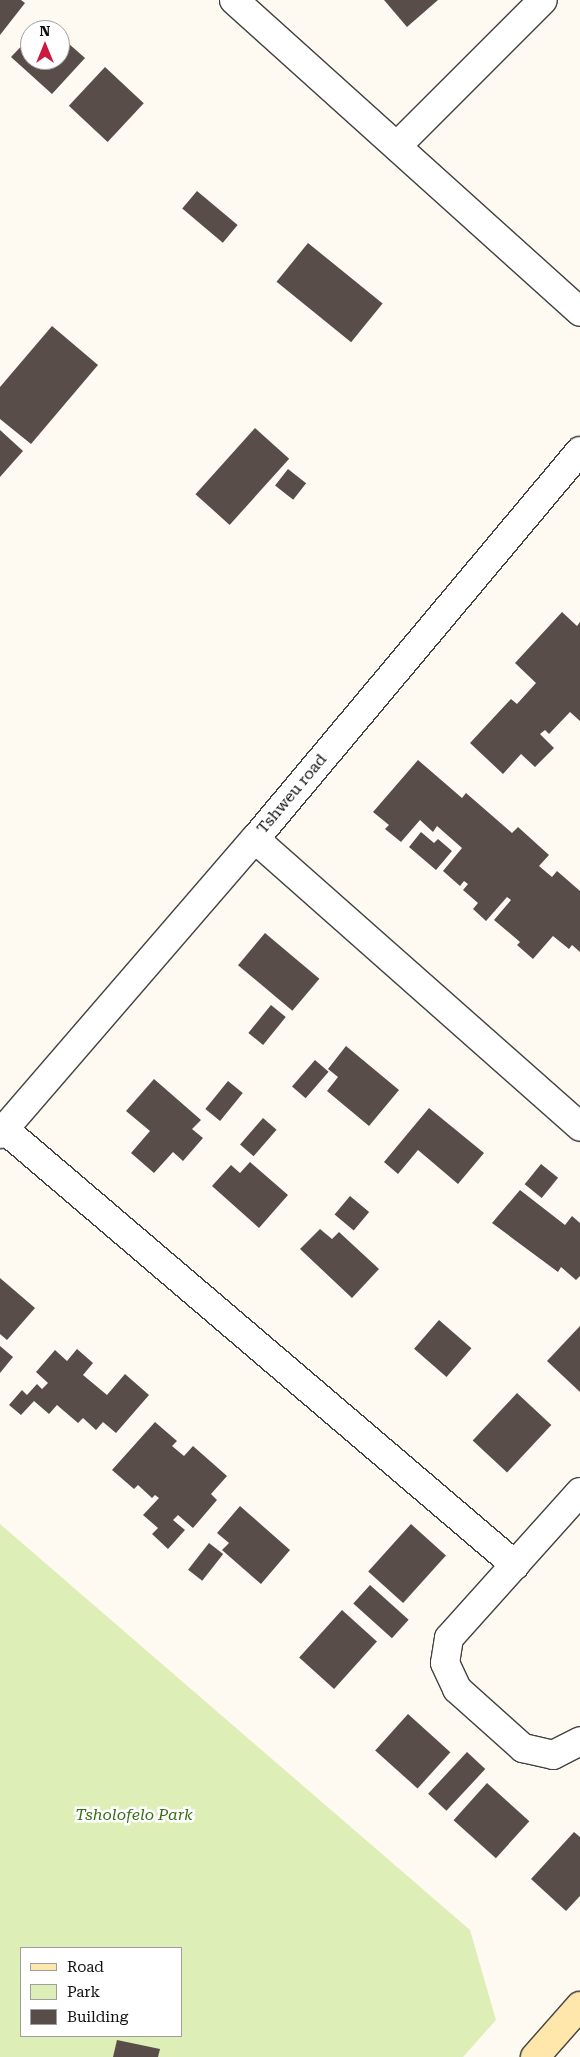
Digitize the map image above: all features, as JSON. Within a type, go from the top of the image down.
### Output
[{"type":"main road","points":[[535,2057],[580,2006]]},
{"type":"street","points":[[234,0],[580,312]]},
{"type":"street","points":[[398,146],[543,0]]},
{"type":"street","name":"Tshweu road","points":[[2,1132],[255,838],[580,451]]},
{"type":"street","points":[[255,838],[580,1127]]},
{"type":"street","points":[[2,1132],[515,1565]]},
{"type":"street","points":[[580,1492],[449,1638],[445,1663],[457,1689],[524,1748],[553,1755],[580,1741]]},
{"type":"green space","name":"Tsholofelo Park","points":[[0,1524],[470,1930],[496,2020],[463,2057],[0,2057]]},
{"type":"building","points":[[0,0],[21,0],[25,3],[0,35]]},
{"type":"building","points":[[384,0],[438,0],[407,27]]},
{"type":"building","points":[[70,45],[85,58],[52,94],[25,70],[70,70]]},
{"type":"building","points":[[20,48],[20,65],[11,57]]},
{"type":"building","points":[[105,67],[144,103],[108,142],[69,106]]},
{"type":"building","points":[[197,191],[238,225],[223,243],[182,209]]},
{"type":"building","points":[[308,243],[383,303],[351,342],[277,282]]},
{"type":"building","points":[[52,326],[98,365],[31,444],[0,419],[0,387]]},
{"type":"building","points":[[255,428],[289,459],[230,525],[195,494]]},
{"type":"building","points":[[0,430],[23,451],[0,477]]},
{"type":"building","points":[[288,469],[306,483],[293,500],[275,486]]},
{"type":"building","points":[[562,612],[577,626],[580,622],[580,721],[570,712],[549,734],[545,730],[540,734],[554,748],[535,767],[521,754],[503,774],[470,743],[511,699],[517,704],[536,683],[515,663]]},
{"type":"building","points":[[418,760],[462,798],[466,793],[512,833],[518,827],[549,855],[539,866],[552,877],[557,871],[580,891],[580,952],[572,945],[569,949],[553,936],[533,959],[517,945],[520,942],[494,920],[511,900],[507,897],[486,921],[473,909],[478,903],[463,890],[468,884],[464,881],[460,886],[443,871],[462,848],[437,826],[433,832],[420,820],[401,842],[385,829],[389,825],[373,812]]},
{"type":"building","points":[[421,832],[434,843],[438,839],[452,851],[436,870],[409,847]]},
{"type":"building","points":[[265,933],[319,979],[292,1011],[238,965]]},
{"type":"building","points":[[271,1005],[286,1017],[263,1045],[248,1033]]},
{"type":"building","points":[[346,1046],[399,1090],[369,1126],[327,1091],[338,1077],[328,1069]]},
{"type":"building","points":[[315,1060],[329,1072],[306,1098],[292,1086]]},
{"type":"building","points":[[154,1079],[201,1120],[192,1129],[203,1138],[183,1161],[173,1152],[154,1173],[131,1153],[150,1131],[126,1111]]},
{"type":"building","points":[[228,1081],[243,1093],[220,1121],[205,1109]]},
{"type":"building","points":[[429,1108],[484,1153],[458,1184],[418,1150],[398,1174],[384,1162]]},
{"type":"building","points":[[263,1118],[277,1130],[254,1156],[240,1144]]},
{"type":"building","points":[[250,1162],[288,1195],[259,1228],[212,1186],[231,1165],[240,1173]]},
{"type":"building","points":[[541,1164],[558,1178],[542,1198],[525,1184]]},
{"type":"building","points":[[520,1190],[565,1225],[572,1216],[580,1223],[580,1276],[576,1280],[561,1267],[558,1272],[492,1223]]},
{"type":"building","points":[[350,1196],[369,1212],[354,1230],[335,1214]]},
{"type":"building","points":[[320,1229],[332,1239],[339,1232],[379,1269],[352,1298],[300,1249]]},
{"type":"building","points":[[0,1278],[35,1308],[7,1340],[0,1334]]},
{"type":"building","points":[[439,1320],[471,1348],[447,1377],[414,1349]]},
{"type":"building","points":[[580,1326],[580,1392],[547,1361]]},
{"type":"building","points":[[0,1346],[13,1357],[0,1373]]},
{"type":"building","points":[[77,1349],[93,1363],[83,1375],[107,1395],[125,1374],[149,1395],[116,1433],[103,1422],[96,1430],[83,1418],[78,1423],[57,1405],[49,1414],[34,1401],[21,1415],[9,1405],[22,1390],[27,1395],[37,1384],[42,1389],[48,1383],[36,1372],[55,1350],[67,1361]]},
{"type":"building","points":[[517,1393],[551,1425],[507,1473],[473,1441]]},
{"type":"building","points":[[155,1422],[177,1441],[172,1446],[184,1456],[193,1446],[227,1476],[211,1494],[217,1500],[193,1528],[178,1515],[173,1520],[185,1530],[168,1549],[152,1534],[158,1528],[143,1515],[159,1498],[155,1495],[152,1498],[138,1485],[134,1489],[112,1470]]},
{"type":"building","points":[[240,1506],[290,1550],[261,1584],[222,1550],[229,1543],[217,1533]]},
{"type":"building","points":[[411,1524],[446,1555],[403,1603],[368,1572]]},
{"type":"building","points":[[209,1543],[223,1554],[202,1581],[188,1570]]},
{"type":"building","points":[[370,1585],[409,1620],[392,1638],[353,1604]]},
{"type":"building","points":[[342,1610],[377,1641],[334,1689],[299,1658]]},
{"type":"building","points":[[408,1714],[450,1752],[418,1789],[375,1750]]},
{"type":"building","points":[[467,1752],[485,1769],[446,1811],[428,1794]]},
{"type":"building","points":[[487,1783],[529,1821],[496,1858],[454,1820]]},
{"type":"building","points":[[574,1832],[580,1837],[580,1896],[566,1911],[531,1879]]},
{"type":"building","points":[[117,2040],[160,2049],[158,2057],[113,2057]]}]
